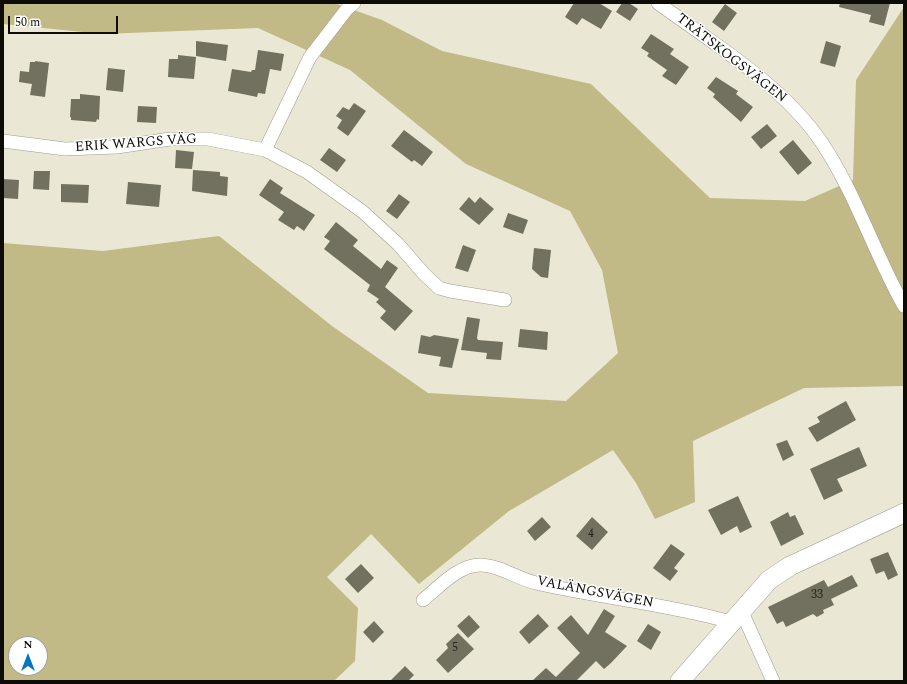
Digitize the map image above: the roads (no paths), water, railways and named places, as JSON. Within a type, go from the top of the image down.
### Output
[{"type":"street","points":[[265,150],[310,57],[346,9],[354,3]]},
{"type":"street","name":"TRÄTSKOGSVÄGEN","points":[[658,3],[756,75],[790,105],[809,125],[845,182],[890,282],[904,306]]},
{"type":"street","name":"ERIK WARGS VÄG","points":[[3,141],[65,149],[117,147],[170,139],[208,139],[265,150],[307,172],[363,212],[398,244],[424,274],[440,288],[505,300]]},
{"type":"street","points":[[680,681],[769,580],[790,566],[904,513]]},
{"type":"street","name":"VALÄNGSVÄGEN","points":[[423,600],[463,568],[481,565],[504,571],[535,583],[648,603],[736,616]]},
{"type":"street","points":[[736,616],[773,681]]}]
